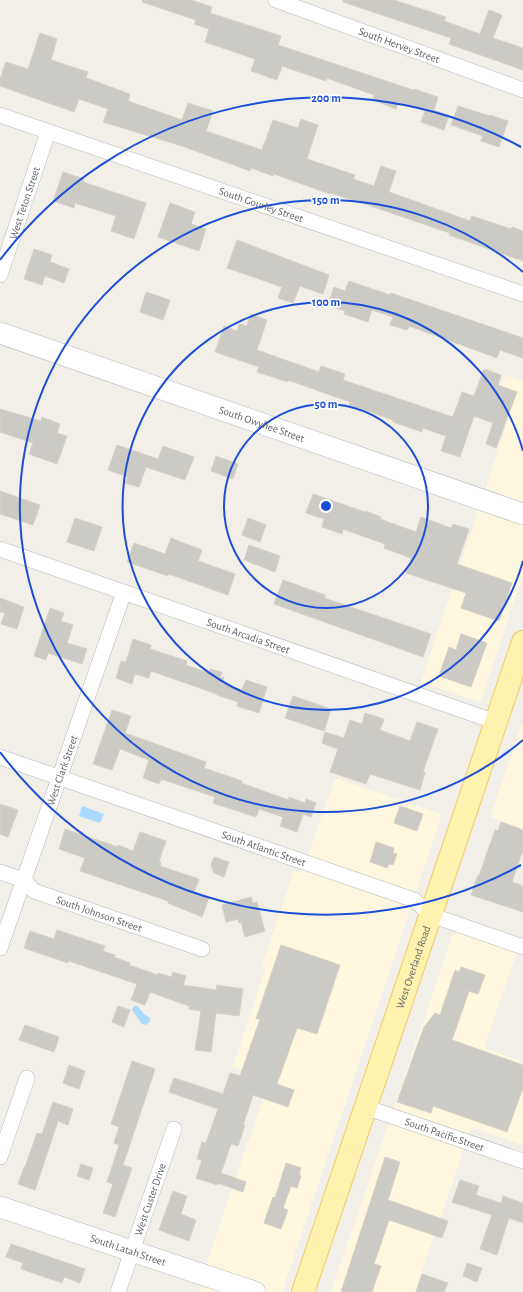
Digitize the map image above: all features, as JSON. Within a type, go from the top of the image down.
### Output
[{"type":"main road","name":"West Overland Road","points":[[303,1292],[523,642]]},
{"type":"street","name":"South Hervey Street","points":[[276,0],[300,4],[523,90]]},
{"type":"street","name":"South Gourley Street","points":[[0,115],[523,294]]},
{"type":"street","name":"West Teton Street","points":[[0,275],[48,132]]},
{"type":"street","name":"South Owyhee Street","points":[[0,333],[523,514]]},
{"type":"street","name":"South Arcadia Street","points":[[0,549],[496,722]]},
{"type":"street","name":"West Clark Street","points":[[0,948],[124,592]]},
{"type":"street","name":"South Atlantic Street","points":[[0,757],[414,900],[430,915],[523,947]]},
{"type":"street","name":"South Johnson Street","points":[[0,872],[24,880],[34,891],[202,949]]},
{"type":"street","points":[[0,1158],[27,1078]]},
{"type":"street","name":"South Pacific Street","points":[[365,1107],[523,1161]]},
{"type":"street","name":"West Custer Drive","points":[[118,1292],[174,1129]]},
{"type":"street","name":"South Latah Street","points":[[0,1207],[255,1292]]},
{"type":"shaded area","points":[[504,375],[523,382],[523,575],[480,702],[421,682],[506,427],[489,419]]},
{"type":"shaded area","points":[[523,721],[523,829],[490,817]]},
{"type":"shaded area","points":[[335,778],[442,814],[282,1292],[200,1292],[211,1250],[269,1081],[233,1067],[266,968],[262,965],[294,871],[300,873],[309,853]]},
{"type":"shaded area","points":[[454,931],[517,952],[484,1048],[523,1062],[523,1145],[471,1127],[415,1292],[331,1292]]},
{"type":"water","points":[[82,806],[104,814],[100,823],[79,816]]},
{"type":"water","points":[[134,1006],[137,1006],[150,1018],[146,1025],[142,1024],[132,1010]]},
{"type":"building","points":[[143,0],[191,0],[212,7],[210,13],[281,36],[278,45],[438,97],[434,110],[449,115],[444,130],[421,122],[425,111],[398,102],[396,109],[373,100],[374,95],[327,78],[326,81],[282,66],[277,80],[251,71],[255,59],[205,42],[209,29],[194,24],[196,20],[142,2]]},
{"type":"building","points":[[343,0],[394,0],[446,17],[444,21],[480,34],[489,10],[502,15],[493,38],[523,48],[523,70],[449,44],[451,38],[343,2]]},
{"type":"building","points":[[40,33],[57,39],[51,60],[88,72],[86,78],[130,94],[128,101],[182,120],[188,103],[213,111],[206,131],[262,150],[273,120],[298,128],[301,119],[318,125],[307,159],[355,175],[353,179],[374,186],[381,166],[396,171],[389,192],[470,221],[472,216],[511,229],[512,227],[523,231],[523,261],[449,235],[450,233],[362,203],[331,193],[330,194],[274,174],[273,176],[251,168],[250,171],[182,146],[103,122],[108,109],[79,99],[74,112],[0,86],[0,79],[6,62],[28,69]]},
{"type":"building","points":[[458,106],[508,121],[499,147],[481,141],[483,136],[451,125]]},
{"type":"building","points":[[63,172],[84,179],[83,182],[146,203],[134,239],[111,231],[116,216],[75,203],[74,208],[53,201]]},
{"type":"building","points":[[170,203],[195,212],[191,224],[206,229],[199,251],[158,237]]},
{"type":"building","points":[[237,240],[329,275],[323,294],[300,286],[293,303],[278,298],[282,287],[227,268]]},
{"type":"building","points":[[34,249],[52,255],[50,262],[69,269],[64,283],[45,276],[42,285],[24,279]]},
{"type":"building","points":[[349,281],[390,295],[391,293],[523,338],[523,358],[500,350],[497,358],[409,326],[407,330],[390,325],[393,317],[372,310],[368,322],[344,314],[345,311],[328,305],[334,287],[345,291]]},
{"type":"building","points":[[146,292],[170,300],[163,320],[140,312]]},
{"type":"building","points":[[251,314],[267,320],[257,350],[319,372],[321,366],[345,374],[343,380],[453,417],[462,392],[474,396],[484,369],[501,375],[498,385],[517,392],[496,448],[486,444],[493,423],[474,416],[460,457],[441,451],[446,436],[423,428],[422,432],[393,422],[393,420],[349,405],[350,402],[288,380],[288,382],[257,372],[259,367],[215,352],[224,326],[237,331],[239,324],[247,326]]},
{"type":"building","points":[[0,409],[41,421],[42,417],[60,424],[57,433],[67,436],[57,464],[29,454],[33,443],[0,432]]},
{"type":"building","points":[[117,445],[158,459],[163,446],[194,457],[185,480],[146,467],[139,487],[125,483],[128,477],[108,470]]},
{"type":"building","points":[[216,456],[238,464],[233,479],[211,471]]},
{"type":"building","points":[[0,491],[40,505],[33,525],[0,514]]},
{"type":"building","points":[[313,494],[365,512],[366,511],[381,517],[380,519],[416,532],[421,517],[451,528],[453,524],[469,529],[457,564],[512,583],[499,621],[461,608],[466,593],[406,573],[411,558],[384,548],[385,544],[343,529],[342,534],[322,527],[324,519],[306,513]]},
{"type":"building","points":[[75,518],[102,527],[94,551],[67,542]]},
{"type":"building","points":[[248,518],[266,525],[260,542],[242,535]]},
{"type":"building","points":[[171,538],[202,550],[198,561],[235,574],[228,595],[169,574],[168,576],[127,562],[134,543],[165,554]]},
{"type":"building","points":[[249,545],[280,556],[275,572],[244,560]]},
{"type":"building","points":[[283,580],[325,595],[324,598],[431,634],[423,657],[274,604]]},
{"type":"building","points":[[0,598],[24,607],[17,629],[1,624],[5,613],[0,612]]},
{"type":"building","points":[[50,608],[64,613],[61,621],[73,625],[67,643],[87,649],[82,664],[48,653],[46,660],[34,656]]},
{"type":"building","points":[[461,634],[487,643],[471,687],[439,676],[449,647],[456,650]]},
{"type":"building","points":[[133,639],[151,645],[150,649],[187,661],[186,665],[209,673],[210,669],[222,672],[220,677],[224,678],[222,683],[242,690],[246,680],[267,687],[259,713],[237,706],[238,702],[151,671],[149,678],[135,674],[132,684],[116,678],[121,661],[126,662]]},
{"type":"building","points":[[293,696],[331,709],[324,731],[285,718]]},
{"type":"building","points":[[112,710],[131,716],[125,733],[206,762],[204,768],[242,781],[241,783],[289,800],[289,797],[305,803],[306,799],[316,803],[311,817],[303,814],[297,832],[280,826],[283,817],[259,809],[256,817],[213,803],[215,797],[161,779],[159,784],[143,778],[149,760],[120,749],[112,770],[93,764]]},
{"type":"building","points":[[365,713],[384,719],[380,730],[410,741],[417,722],[438,729],[423,772],[425,773],[420,790],[370,774],[366,784],[330,772],[338,749],[322,743],[325,732],[344,738],[350,720],[362,724]]},
{"type":"building","points":[[0,804],[18,810],[8,837],[0,834]]},
{"type":"building","points":[[400,806],[423,814],[417,831],[394,823]]},
{"type":"building","points":[[501,822],[523,830],[523,850],[512,882],[523,886],[523,912],[471,895],[495,830],[498,831]]},
{"type":"building","points":[[65,829],[133,851],[140,832],[166,841],[159,861],[161,862],[160,866],[199,879],[194,892],[209,897],[202,917],[168,903],[168,901],[80,871],[85,858],[59,849]]},
{"type":"building","points":[[376,842],[394,848],[393,853],[397,854],[393,865],[389,864],[387,868],[370,862]]},
{"type":"building","points":[[214,857],[229,862],[224,877],[214,873],[211,865]]},
{"type":"building","points":[[251,897],[253,903],[257,902],[265,931],[245,937],[241,922],[239,923],[238,919],[226,922],[222,905]]},
{"type":"building","points":[[57,930],[105,946],[103,951],[115,955],[114,957],[130,963],[129,965],[158,975],[158,973],[171,977],[173,972],[186,976],[183,985],[216,990],[217,985],[243,989],[239,1016],[216,1013],[211,1052],[195,1050],[201,1011],[189,1009],[189,1006],[150,992],[145,1005],[131,1000],[137,984],[69,961],[68,963],[24,948],[30,931],[54,939]]},
{"type":"building","points":[[281,945],[340,965],[317,1034],[297,1028],[277,1084],[294,1090],[288,1107],[253,1095],[238,1146],[231,1144],[221,1173],[246,1182],[243,1192],[218,1183],[217,1185],[196,1178],[202,1160],[197,1159],[202,1142],[206,1143],[218,1109],[169,1092],[174,1078],[223,1094],[230,1073],[240,1076],[260,1019],[256,1019]]},
{"type":"building","points":[[461,967],[485,975],[478,994],[469,991],[452,1040],[523,1065],[523,1088],[507,1132],[433,1106],[431,1113],[397,1102],[424,1027],[435,1013],[440,1015],[455,970],[459,972]]},
{"type":"building","points":[[118,1006],[130,1010],[124,1027],[112,1022]]},
{"type":"building","points":[[25,1025],[59,1037],[54,1052],[19,1040]]},
{"type":"building","points":[[132,1061],[155,1069],[123,1165],[132,1168],[115,1217],[103,1213],[113,1184],[107,1182],[119,1145],[114,1143],[119,1127],[111,1124]]},
{"type":"building","points":[[69,1065],[85,1071],[79,1089],[63,1083]]},
{"type":"building","points":[[53,1102],[73,1109],[68,1125],[58,1121],[35,1190],[18,1184],[37,1133],[42,1134]]},
{"type":"building","points":[[385,1157],[400,1162],[388,1200],[448,1221],[442,1238],[389,1220],[374,1264],[381,1266],[372,1292],[341,1292]]},
{"type":"building","points":[[286,1163],[301,1168],[299,1175],[301,1176],[297,1188],[291,1186],[283,1208],[288,1210],[281,1229],[264,1223],[273,1197],[275,1198]]},
{"type":"building","points":[[81,1164],[93,1168],[89,1180],[77,1176]]},
{"type":"building","points":[[460,1180],[479,1186],[476,1195],[501,1203],[503,1196],[523,1203],[523,1223],[509,1218],[497,1255],[480,1249],[492,1215],[452,1202]]},
{"type":"building","points":[[173,1191],[187,1196],[181,1214],[196,1220],[189,1241],[159,1230]]},
{"type":"building","points":[[11,1244],[85,1269],[80,1283],[64,1277],[62,1283],[21,1269],[23,1263],[6,1257]]},
{"type":"building","points":[[467,1263],[482,1268],[477,1282],[463,1276]]},
{"type":"building","points":[[422,1274],[448,1283],[444,1292],[416,1292]]}]
